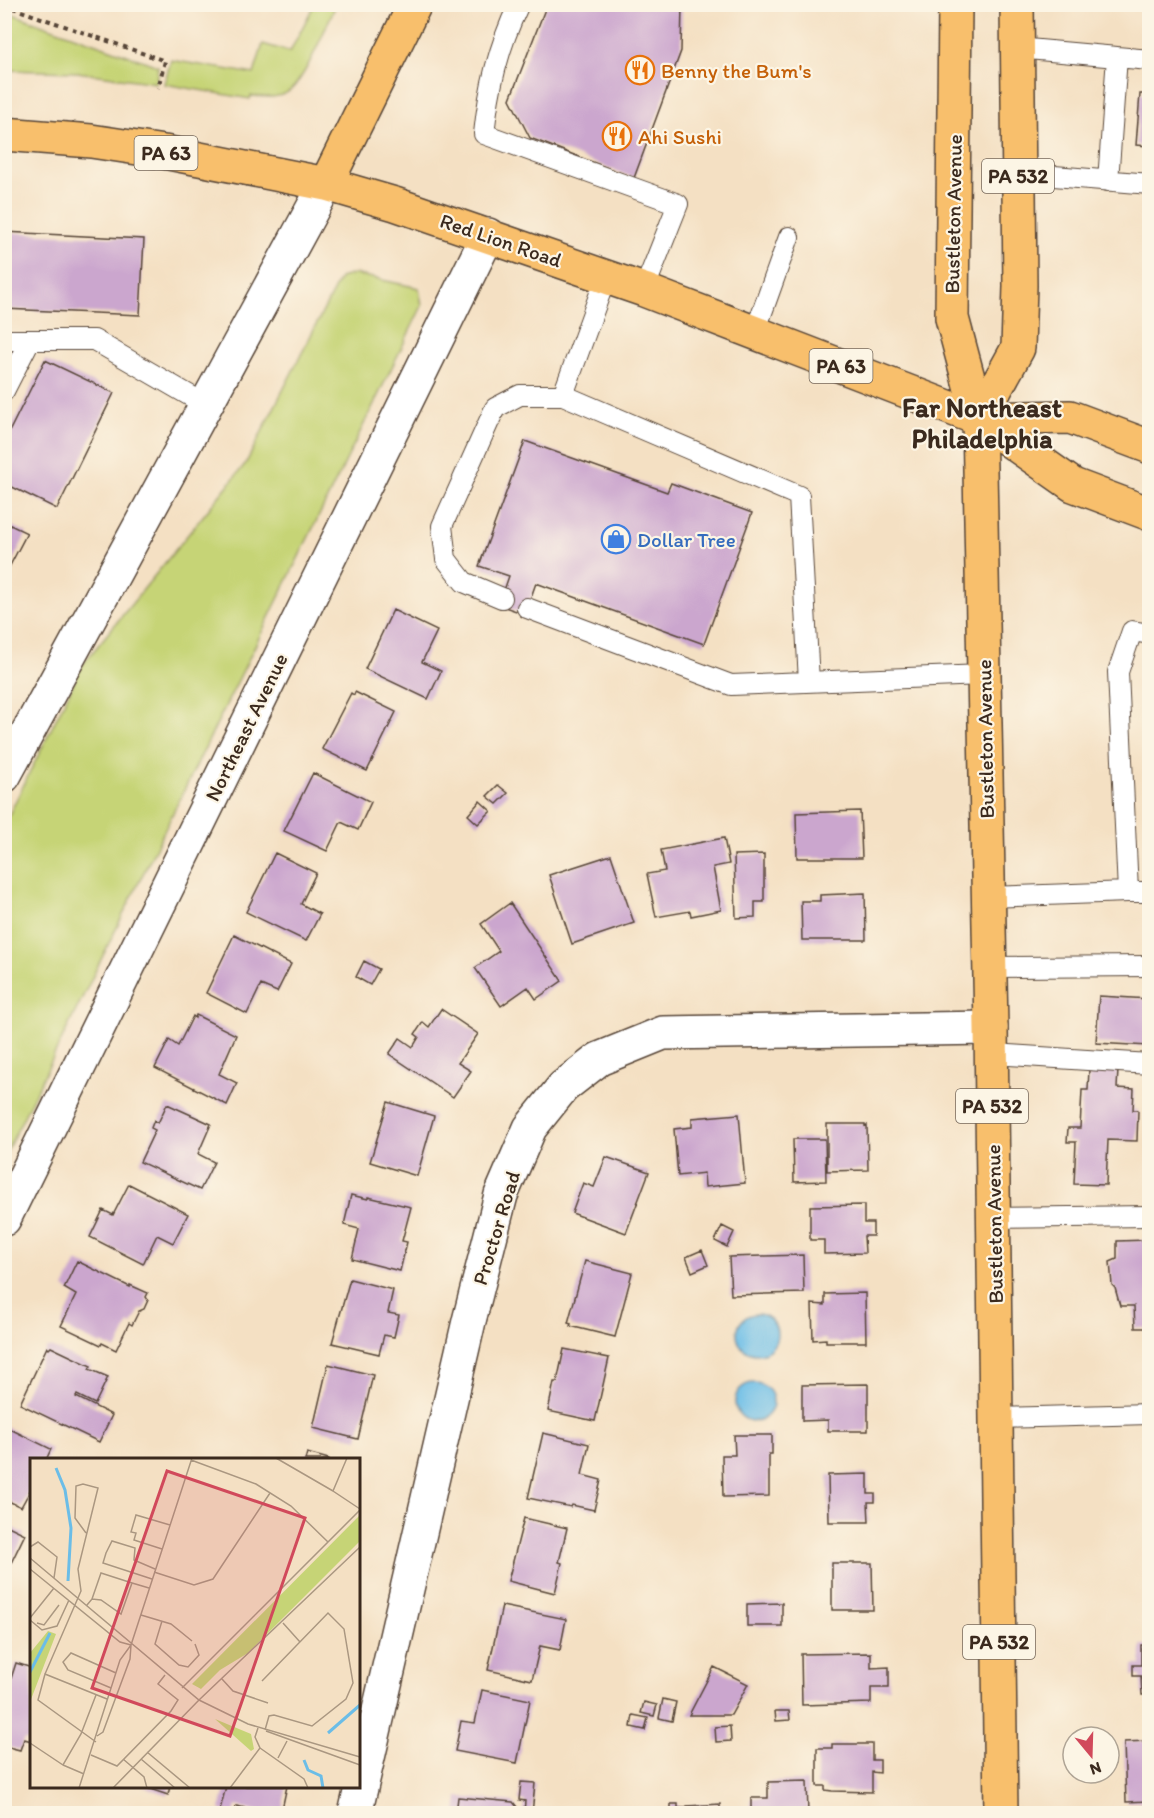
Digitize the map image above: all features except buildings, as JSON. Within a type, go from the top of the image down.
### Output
[{"type":"main road","points":[[326,184],[415,4]]},
{"type":"main road","name":"Bustleton Avenue","points":[[955,4],[952,318],[979,419],[992,1041],[1001,1814]]},
{"type":"main road","name":"Bustleton Avenue","points":[[979,419],[1018,348],[1020,286],[1017,4]]},
{"type":"main road","name":"Red Lion Road","points":[[4,134],[91,141],[153,151],[326,184],[395,204],[644,290],[979,419],[1073,485],[1149,514]]},
{"type":"main road","name":"Red Lion Road","points":[[979,419],[1070,417],[1149,447]]},
{"type":"street","points":[[4,776],[326,184]]},
{"type":"street","name":"Northeast Avenue","points":[[4,1219],[488,235]]},
{"type":"street","name":"Proctor Road","points":[[355,1814],[501,1195],[530,1128],[563,1087],[598,1059],[663,1033],[992,1041]]},
{"type":"lane","points":[[519,4],[506,31],[489,89],[484,134],[678,204],[644,290]]},
{"type":"lane","points":[[1017,48],[1133,59],[1149,71]]},
{"type":"lane","points":[[1108,181],[1133,59]]},
{"type":"lane","points":[[1018,173],[1149,184]]},
{"type":"lane","points":[[754,332],[789,237]]},
{"type":"lane","points":[[563,395],[606,277]]},
{"type":"lane","points":[[4,340],[94,340],[206,405]]},
{"type":"lane","points":[[4,391],[30,340]]},
{"type":"lane","points":[[502,598],[464,582],[446,560],[442,526],[495,408],[520,395],[563,395],[799,496],[809,682]]},
{"type":"lane","points":[[527,608],[730,685],[983,675]]},
{"type":"lane","points":[[1128,892],[1118,672],[1132,631],[1149,634]]},
{"type":"lane","points":[[988,897],[1149,891]]},
{"type":"lane","points":[[990,967],[1149,966]]},
{"type":"lane","points":[[992,1041],[1149,1064]]},
{"type":"lane","points":[[994,1218],[1149,1216]]},
{"type":"lane","points":[[996,1418],[1149,1414]]},
{"type":"path","points":[[4,5],[165,61],[158,88]]},
{"type":"green space","points":[[314,5],[336,5],[302,76],[288,92],[270,97],[251,96],[250,99],[164,84],[171,60],[254,74],[263,44],[290,52]]},
{"type":"green space","points":[[4,11],[158,66],[156,83],[77,72],[5,70]]},
{"type":"green space","points":[[354,274],[419,288],[422,306],[5,1155],[4,825],[83,664],[246,463],[340,278]]},
{"type":"water","points":[[757,1314],[771,1320],[777,1334],[771,1348],[757,1354],[743,1348],[737,1334],[743,1320]]},
{"type":"water","points":[[754,1383],[767,1389],[773,1402],[767,1415],[754,1421],[741,1415],[735,1402],[741,1389]]},
{"type":"place","name":"Benny the Bum's","points":[[640,70]]},
{"type":"place","name":"Ahi Sushi","points":[[617,136]]},
{"type":"place","name":"Dollar Tree","points":[[616,539]]},
{"type":"district","name":"Far Northeast Philadelphia","points":[[982,422]]}]
